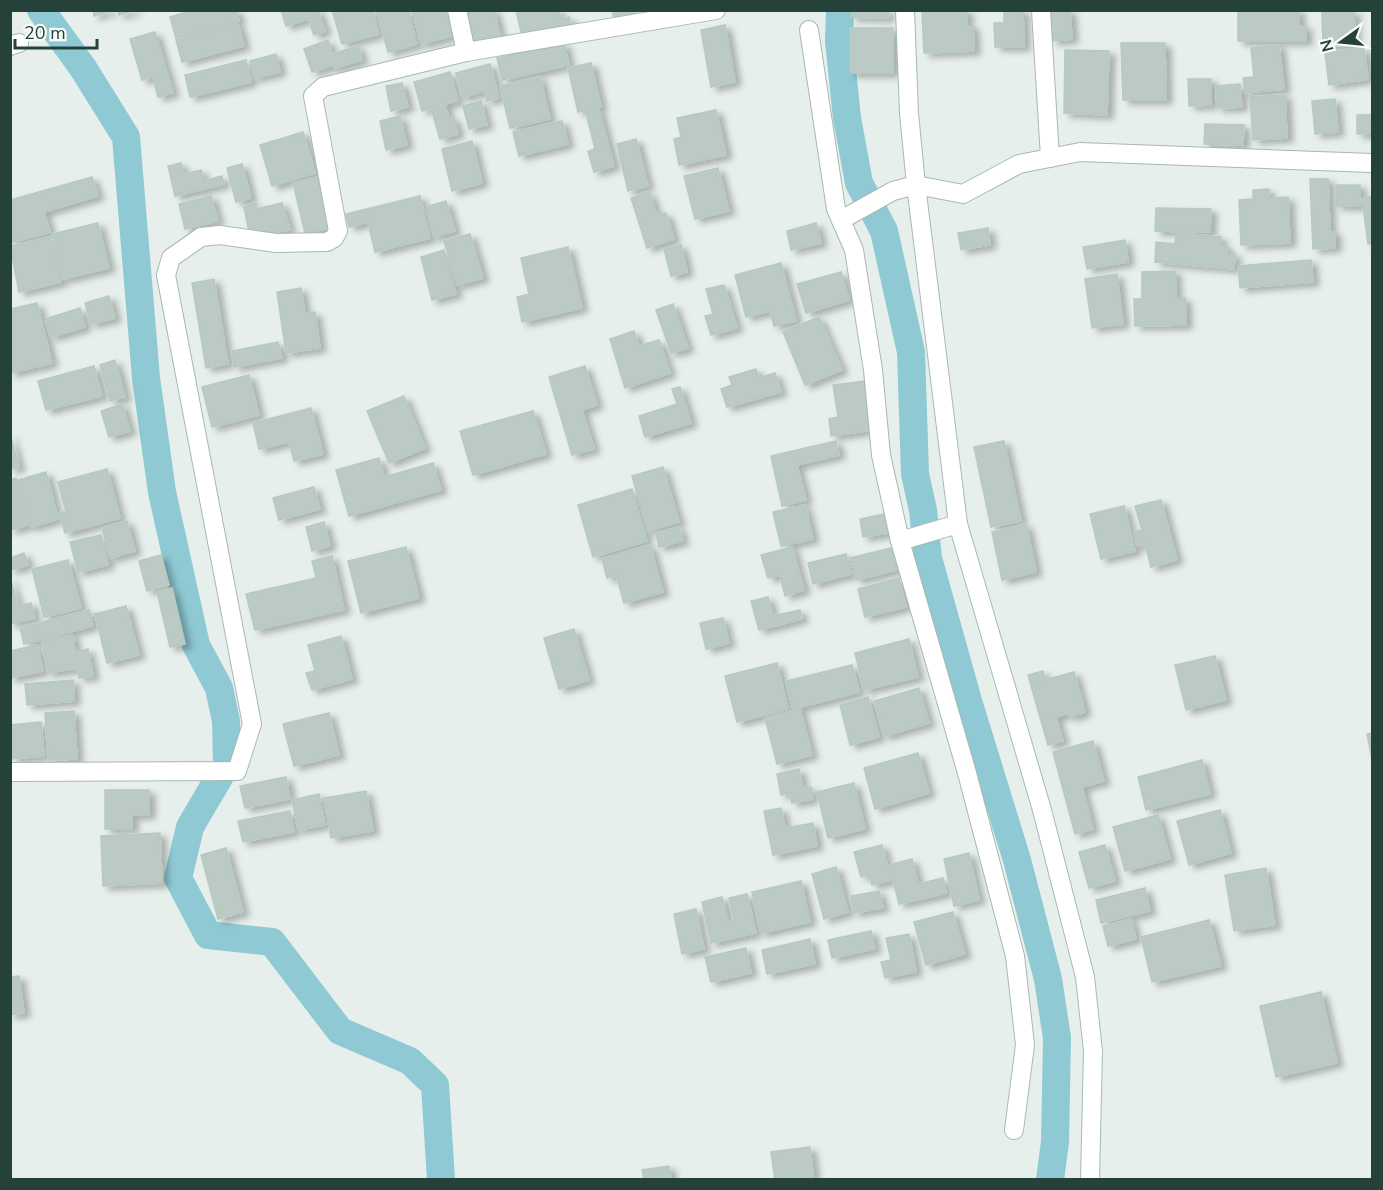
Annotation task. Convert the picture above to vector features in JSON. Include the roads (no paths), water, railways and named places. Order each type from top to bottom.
[{"type":"street","points":[[457,10],[466,52]]},
{"type":"street","points":[[10,772],[237,771],[252,724],[166,275],[171,258],[201,237],[220,235],[276,243],[327,242],[333,238],[338,231],[313,96],[323,87],[466,52],[716,10]]},
{"type":"street","points":[[905,10],[909,113],[916,185],[958,524],[1042,810],[1085,977],[1093,1051],[1090,1179]]},
{"type":"street","points":[[1041,10],[1050,158]]},
{"type":"street","points":[[809,30],[836,209],[846,216],[854,250],[873,370],[882,455],[900,541],[967,772],[1015,956],[1025,1045],[1014,1130]]},
{"type":"street","points":[[846,216],[893,191],[916,185],[963,194],[1019,164],[1080,152],[1372,163]]},
{"type":"street","points":[[900,541],[958,524]]},
{"type":"waterway","points":[[41,10],[83,68],[126,137],[146,378],[162,492],[196,645],[219,688],[226,721],[227,764],[190,827],[178,878],[208,935],[272,942],[340,1031],[410,1061],[435,1085],[441,1180]]},
{"type":"waterway","points":[[840,10],[839,41],[847,118],[859,183],[884,231],[911,352],[915,474],[923,510],[928,558],[968,701],[1017,860],[1048,979],[1057,1038],[1055,1142],[1050,1180]]}]
